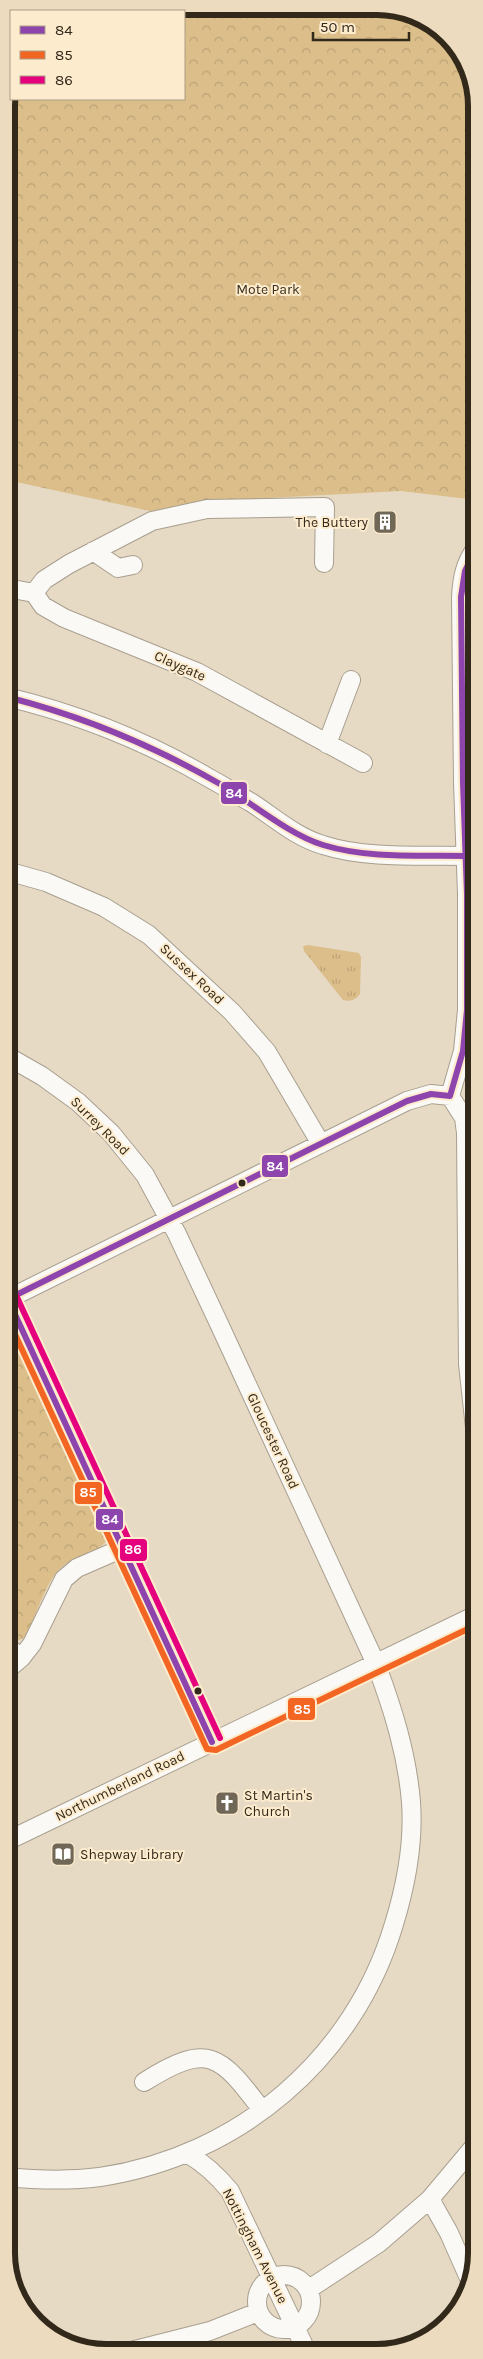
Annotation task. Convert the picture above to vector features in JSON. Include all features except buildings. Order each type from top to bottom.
[{"type":"street","points":[[15,589],[34,593],[44,580],[152,521],[207,509],[325,507],[324,563]]},
{"type":"street","points":[[93,552],[118,568],[133,565]]},
{"type":"street","points":[[468,561],[463,575],[468,680]]},
{"type":"street","name":"Claygate","points":[[34,593],[43,606],[64,618],[197,672],[363,763]]},
{"type":"street","points":[[327,744],[351,680]]},
{"type":"street","points":[[15,699],[74,715],[135,740],[183,763],[253,804],[296,833],[325,846],[373,853],[466,856]]},
{"type":"street","points":[[468,789],[466,856],[468,870]]},
{"type":"street","name":"Sussex Road","points":[[15,873],[46,882],[104,907],[149,935],[232,1012],[267,1052],[321,1144]]},
{"type":"street","points":[[468,987],[463,1051],[450,1096],[464,1118],[468,1157]]},
{"type":"street","name":"Surrey Road","points":[[15,1061],[66,1092],[111,1133],[145,1175],[169,1219]]},
{"type":"street","points":[[15,1294],[407,1101],[431,1094],[450,1096]]},
{"type":"street","name":"Gloucester Road","points":[[15,2177],[60,2179],[99,2177],[141,2168],[188,2154],[242,2124],[296,2084],[314,2067],[347,2025],[375,1979],[401,1904],[409,1858],[411,1803],[395,1714],[376,1664],[169,1219]]},
{"type":"street","points":[[15,1315],[212,1742]]},
{"type":"street","points":[[15,1663],[35,1638],[64,1578],[77,1568],[122,1548]]},
{"type":"street","name":"Northumberland Road","points":[[15,1837],[468,1619]]},
{"type":"street","points":[[15,1653],[21,1658]]},
{"type":"street","points":[[144,2082],[161,2063],[196,2058],[212,2059],[226,2066],[236,2076],[262,2110]]},
{"type":"street","points":[[309,2289],[378,2243],[430,2199],[468,2153]]},
{"type":"street","name":"Nottingham Avenue","points":[[188,2154],[218,2176],[230,2191],[303,2344]]},
{"type":"street","points":[[430,2199],[466,2271]]},
{"type":"street","points":[[284,2275],[294,2276],[309,2289],[310,2302],[307,2313],[301,2324],[295,2327],[273,2327],[258,2312],[258,2295],[264,2284],[273,2279],[284,2275]]},
{"type":"street","points":[[159,2344],[210,2331],[258,2312]]},
{"type":"green space","name":"Mote Park","points":[[185,15],[377,15],[401,18],[423,27],[449,50],[456,60],[465,82],[467,94],[468,499],[401,491],[212,501],[150,511],[15,482],[15,100],[185,100]]},
{"type":"green space","points":[[308,945],[359,953],[361,957],[360,994],[357,998],[350,1001],[343,1000],[304,951],[303,946]]},
{"type":"green space","points":[[15,1333],[110,1536],[106,1542],[94,1551],[62,1567],[51,1580],[28,1633],[24,1638],[15,1640]]},
{"type":"green space","points":[[15,1542],[31,1577],[15,1585]]},
{"type":"transit line","name":"84","points":[[15,1296],[407,1101],[431,1094],[450,1096],[463,1051],[467,1010],[467,894],[463,783],[461,597],[465,571],[468,565]]},
{"type":"transit line","name":"84","points":[[15,699],[62,713],[142,744],[220,784],[283,826],[323,845],[376,854],[466,856]]},
{"type":"transit line","name":"86","points":[[15,1293],[220,1738]]},
{"type":"transit line","name":"84","points":[[15,1314],[212,1742]]},
{"type":"transit line","name":"85","points":[[15,1334],[207,1749],[216,1750],[468,1629]]},
{"type":"place","name":"The Buttery","points":[[385,522]]},
{"type":"place","name":"St Martin's Church","points":[[227,1803]]},
{"type":"place","name":"Shepway Library","points":[[63,1854]]}]
